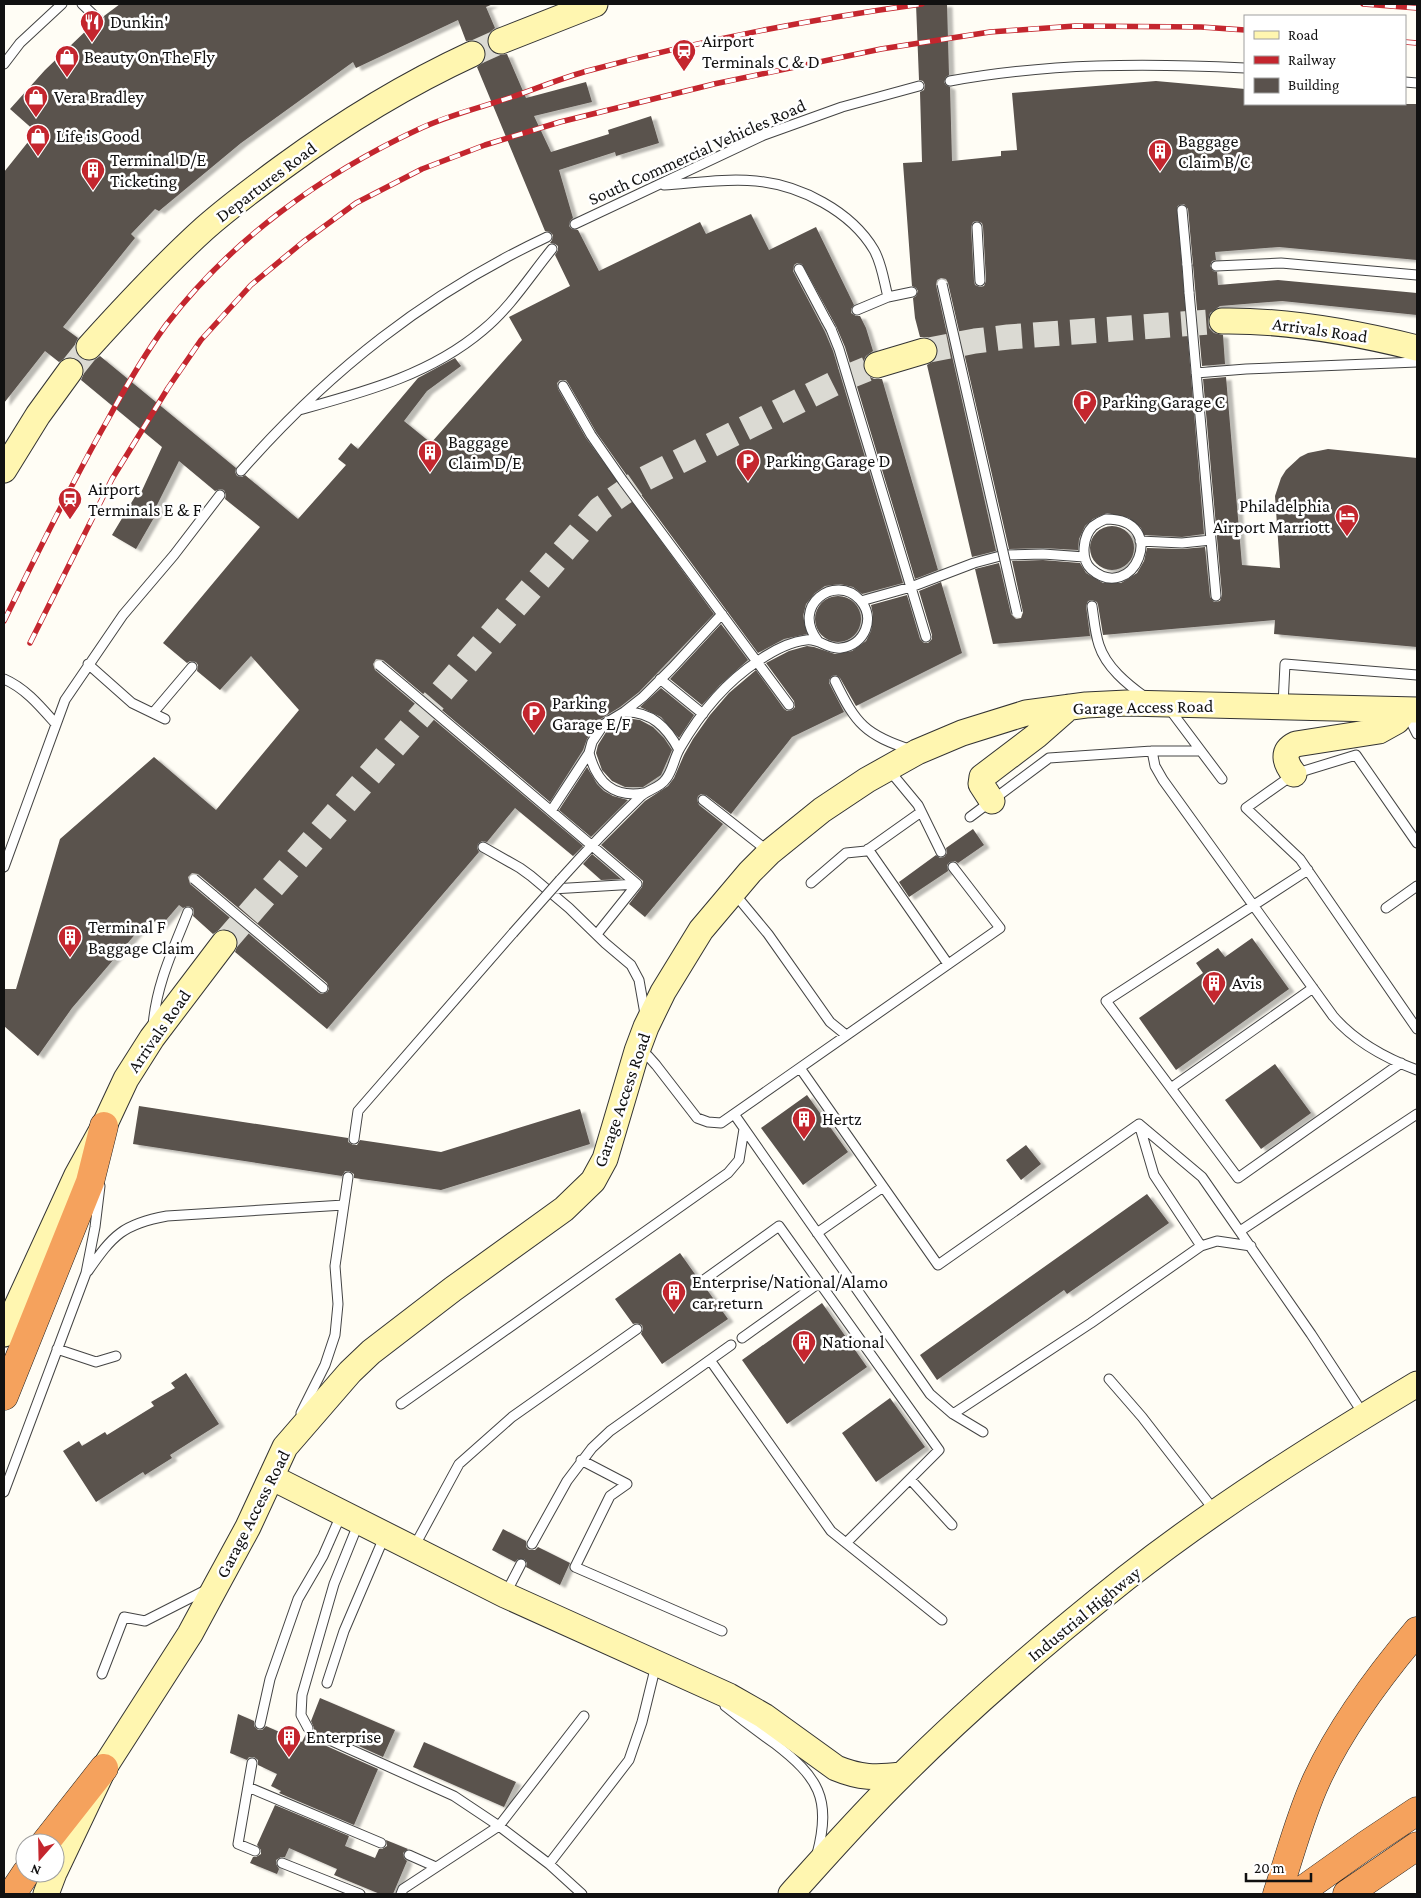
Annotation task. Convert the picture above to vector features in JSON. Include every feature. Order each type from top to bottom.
[{"type":"highway","points":[[4,1396],[90,1182],[104,1126]]},
{"type":"highway","points":[[1277,1894],[1311,1794],[1329,1757],[1378,1679],[1417,1631]]},
{"type":"highway","points":[[53,1833],[104,1768]]},
{"type":"highway","points":[[1286,1894],[1311,1794]]},
{"type":"highway","points":[[1298,1894],[1417,1811]]},
{"type":"highway","points":[[1347,1894],[1417,1846]]},
{"type":"highway","points":[[12,1894],[19,1883]]},
{"type":"street","points":[[501,41],[595,4]]},
{"type":"street","name":"Departures Road","points":[[88,347],[175,256],[260,184],[308,149],[370,108],[441,68],[472,54]]},
{"type":"street","name":"Arrivals Road","points":[[1222,322],[1256,321],[1298,324],[1417,348]]},
{"type":"street","points":[[877,365],[924,351]]},
{"type":"street","points":[[4,470],[38,415],[70,371]]},
{"type":"street","name":"Garage Access Road","points":[[65,1851],[104,1768],[190,1634],[218,1584],[248,1527],[285,1447],[350,1372],[371,1352],[453,1289],[564,1209],[584,1192],[596,1176],[605,1159],[637,1051],[663,992],[700,930],[732,891],[770,852],[822,810],[888,767],[917,752],[986,724],[1026,713],[1104,704],[1411,710]]},
{"type":"street","points":[[992,801],[980,784],[982,777],[1036,736],[1069,707]]},
{"type":"street","points":[[1294,774],[1285,759],[1287,752],[1292,746],[1379,731],[1397,721],[1411,710]]},
{"type":"street","name":"Arrivals Road","points":[[4,1334],[78,1175],[126,1079],[152,1038],[224,943]]},
{"type":"street","name":"Industrial Highway","points":[[790,1894],[901,1775],[993,1690],[1086,1610],[1216,1512],[1304,1452],[1417,1384]]},
{"type":"street","points":[[271,1477],[505,1595],[730,1696],[764,1716],[836,1768],[855,1775],[873,1778],[901,1775]]},
{"type":"lane","points":[[4,64],[20,43],[62,4]]},
{"type":"lane","points":[[82,4],[99,20]]},
{"type":"lane","points":[[950,81],[1014,72],[1100,66],[1199,65],[1244,68]]},
{"type":"lane","name":"South Commercial Vehicles Road","points":[[576,224],[743,144],[859,102],[919,86]]},
{"type":"lane","points":[[660,185],[754,181],[790,189],[814,198],[847,219],[863,235],[878,260],[888,297]]},
{"type":"lane","points":[[1182,210],[1216,596]]},
{"type":"lane","points":[[977,227],[980,281]]},
{"type":"lane","points":[[241,471],[297,410],[348,363],[418,310],[473,275],[547,237]]},
{"type":"lane","points":[[297,410],[371,390],[404,378],[431,365],[463,345],[498,316],[552,249]]},
{"type":"lane","points":[[1216,266],[1282,263],[1417,275]]},
{"type":"lane","points":[[799,269],[831,329],[839,349],[926,637]]},
{"type":"lane","points":[[942,284],[1017,612]]},
{"type":"lane","points":[[857,310],[888,297],[912,292]]},
{"type":"lane","points":[[1196,373],[1246,369],[1417,362]]},
{"type":"lane","points":[[564,386],[596,442],[789,705]]},
{"type":"lane","points":[[4,867],[55,723],[65,700],[122,614],[174,556],[220,495]]},
{"type":"lane","points":[[1114,519],[1128,525],[1135,530],[1140,541],[1141,550],[1137,564],[1128,573],[1115,577],[1107,576],[1092,570],[1086,564],[1084,557],[1088,533],[1098,522],[1114,519]]},
{"type":"lane","points":[[1140,541],[1182,542],[1211,540]]},
{"type":"lane","points":[[861,601],[911,587],[974,563],[1004,555],[1043,554],[1084,557]]},
{"type":"lane","points":[[354,1139],[358,1111],[591,844],[644,793],[660,785],[666,779],[679,750],[703,714],[722,692],[757,661],[798,642],[812,639],[838,649],[860,640],[868,625],[866,611],[861,601],[851,594],[836,590],[827,592],[816,599],[809,613],[809,620],[810,628],[818,641]]},
{"type":"lane","points":[[1092,606],[1098,644],[1117,674],[1160,704],[1201,751],[1222,779]]},
{"type":"lane","points":[[551,811],[589,753],[592,742],[604,724],[624,712],[660,679],[722,614]]},
{"type":"lane","points":[[88,664],[132,703],[166,719]]},
{"type":"lane","points":[[1282,707],[1286,664],[1417,675]]},
{"type":"lane","points":[[378,665],[638,884]]},
{"type":"lane","points":[[153,713],[192,667]]},
{"type":"lane","points":[[4,678],[31,696],[55,723]]},
{"type":"lane","points":[[660,679],[703,714]]},
{"type":"lane","points":[[835,681],[849,710],[866,730],[917,752]]},
{"type":"lane","points":[[1411,710],[1417,734]]},
{"type":"lane","points":[[624,712],[634,712],[654,719],[671,734],[679,750]]},
{"type":"lane","points":[[970,817],[1049,758],[1152,751],[1201,751]]},
{"type":"lane","points":[[1152,751],[1155,766],[1163,780],[1333,1016],[1352,1036],[1376,1052],[1417,1070]]},
{"type":"lane","points":[[589,753],[596,772],[617,793],[625,795],[644,793]]},
{"type":"lane","points":[[1417,843],[1356,755],[1294,774],[1246,808],[1300,859],[1417,1029]]},
{"type":"lane","points":[[888,767],[918,805],[941,852]]},
{"type":"lane","points":[[703,800],[770,852]]},
{"type":"lane","points":[[811,883],[846,853],[866,851],[921,812]]},
{"type":"lane","points":[[483,847],[531,876],[569,908],[630,965],[636,973],[642,990],[646,1027]]},
{"type":"lane","points":[[868,849],[948,964]]},
{"type":"lane","points":[[637,1051],[648,1056],[697,1118],[708,1122],[721,1123],[1000,928],[953,867]]},
{"type":"lane","points":[[1308,870],[1106,1001],[1238,1178],[1401,1063]]},
{"type":"lane","points":[[194,879],[323,988]]},
{"type":"lane","points":[[552,889],[638,884]]},
{"type":"lane","points":[[597,934],[638,884]]},
{"type":"lane","points":[[1386,908],[1417,888]]},
{"type":"lane","points":[[732,891],[768,934],[833,1026],[846,1035]]},
{"type":"lane","points":[[152,1038],[155,1006],[160,983],[188,912]]},
{"type":"lane","points":[[1171,1088],[1313,988]]},
{"type":"lane","points":[[800,1068],[938,1265],[1138,1124]]},
{"type":"lane","points":[[734,1114],[930,1394],[953,1414],[983,1432]]},
{"type":"lane","points":[[1240,1231],[1417,1114]]},
{"type":"lane","points":[[1138,1124],[1202,1177],[1251,1246],[1364,1416]]},
{"type":"lane","points":[[1138,1124],[1154,1175],[1201,1246]]},
{"type":"lane","points":[[4,1492],[86,1273],[98,1208],[104,1126]]},
{"type":"lane","points":[[401,1404],[728,1173],[739,1160],[744,1129]]},
{"type":"lane","points":[[285,1447],[325,1365],[335,1335],[338,1304],[334,1266],[348,1177]]},
{"type":"lane","points":[[817,1233],[883,1187]]},
{"type":"lane","points":[[86,1273],[114,1237],[128,1227],[144,1220],[167,1216],[344,1205]]},
{"type":"lane","points":[[701,1282],[779,1226],[939,1450],[846,1543]]},
{"type":"lane","points":[[953,1414],[1092,1323],[1201,1246],[1217,1241],[1251,1246]]},
{"type":"lane","points":[[742,1338],[819,1282]]},
{"type":"lane","points":[[413,1549],[459,1464],[512,1417],[636,1329]]},
{"type":"lane","points":[[532,1544],[563,1487],[581,1460],[610,1431],[731,1346]]},
{"type":"lane","points":[[57,1349],[96,1362],[116,1356]]},
{"type":"lane","points":[[710,1360],[831,1531],[942,1620]]},
{"type":"lane","points":[[1109,1379],[1142,1417],[1216,1512]]},
{"type":"lane","points":[[581,1460],[627,1484],[610,1496],[575,1567],[722,1631]]},
{"type":"lane","points":[[910,1479],[952,1525]]},
{"type":"lane","points":[[260,1724],[270,1679],[298,1599],[323,1556],[351,1517]]},
{"type":"lane","points":[[308,1728],[301,1715],[302,1695],[351,1517]]},
{"type":"lane","points":[[327,1683],[344,1631],[386,1535]]},
{"type":"lane","points":[[505,1595],[521,1564]]},
{"type":"lane","points":[[102,1674],[124,1617],[139,1621],[150,1619],[218,1584]]},
{"type":"lane","points":[[549,1864],[629,1760],[642,1722],[656,1662]]},
{"type":"lane","points":[[680,1673],[794,1759],[811,1777],[821,1798],[822,1820],[818,1851],[812,1870]]},
{"type":"lane","points":[[401,1894],[404,1889],[499,1826],[584,1716]]},
{"type":"lane","points":[[325,1738],[454,1796],[499,1826],[549,1864],[582,1894]]},
{"type":"lane","points":[[252,1763],[238,1844],[255,1851]]},
{"type":"lane","points":[[248,1786],[381,1843]]},
{"type":"lane","points":[[410,1855],[436,1867]]},
{"type":"lane","points":[[282,1862],[360,1894]]},
{"type":"building","points":[[120,4],[493,4],[486,7],[495,28],[487,38],[488,46],[492,52],[498,55],[507,54],[526,98],[586,82],[592,102],[534,116],[551,152],[609,134],[608,130],[651,116],[659,143],[616,156],[615,152],[559,170],[573,218],[569,226],[572,229],[578,230],[599,271],[700,222],[706,234],[751,214],[769,250],[816,227],[854,305],[851,313],[860,316],[866,328],[873,351],[866,356],[863,362],[863,369],[868,376],[874,379],[882,379],[938,570],[915,579],[845,347],[836,326],[802,264],[797,263],[794,265],[793,271],[833,351],[903,583],[862,594],[853,587],[840,584],[825,586],[815,593],[806,604],[803,616],[807,634],[784,639],[758,653],[596,432],[566,380],[560,380],[557,383],[558,389],[586,438],[714,614],[639,692],[599,720],[587,739],[583,750],[550,802],[383,660],[376,659],[373,664],[375,670],[583,846],[573,856],[515,808],[487,842],[482,841],[478,844],[479,852],[327,1029],[235,952],[238,944],[233,932],[225,929],[213,934],[193,916],[193,908],[188,906],[183,908],[179,905],[160,927],[150,917],[72,1008],[38,1056],[4,1026],[4,989],[16,989],[60,839],[154,757],[216,810],[299,710],[251,656],[220,690],[197,671],[198,665],[196,662],[190,661],[187,663],[163,643],[260,527],[225,499],[224,490],[215,491],[179,461],[156,507],[159,509],[136,549],[112,535],[136,495],[139,497],[162,447],[81,380],[84,373],[83,366],[79,360],[72,357],[65,358],[59,362],[45,351],[4,403],[4,172],[36,132],[10,109],[45,70],[92,25],[103,25],[105,21],[104,16]],"holes":[[[458,20],[466,41],[474,40],[480,42],[485,48],[484,62],[477,67],[545,231],[553,235],[550,243],[558,246],[555,255],[570,286],[509,317],[522,340],[431,443],[404,421],[427,391],[461,366],[455,358],[418,378],[358,449],[351,443],[338,459],[346,465],[298,519],[245,475],[242,477],[237,476],[236,468],[100,356],[93,361],[86,361],[80,358],[75,351],[75,344],[78,338],[63,327],[135,238],[131,234],[155,209],[159,211],[241,143],[353,62],[356,68]],[[192,873],[198,874],[327,983],[329,989],[327,992],[319,993],[190,884],[188,877]]]},
{"type":"building","points":[[916,4],[947,4],[949,75],[944,82],[950,87],[952,161],[1001,156],[1001,151],[1017,150],[1012,93],[1156,81],[1244,89],[1244,105],[1417,104],[1417,260],[1279,247],[1215,252],[1216,260],[1212,261],[1210,266],[1213,271],[1217,272],[1218,285],[1278,280],[1417,293],[1417,315],[1282,301],[1220,306],[1210,313],[1208,321],[1209,328],[1214,333],[1223,335],[1225,364],[1202,366],[1188,209],[1184,204],[1179,205],[1177,207],[1204,534],[1182,537],[1144,535],[1141,528],[1129,518],[1107,513],[1093,519],[1085,526],[1079,539],[1078,550],[1009,549],[948,283],[946,279],[941,278],[937,280],[936,285],[996,551],[972,557],[927,365],[935,360],[938,354],[938,347],[933,340],[927,337],[920,337],[915,318],[913,298],[918,291],[912,286],[903,163],[922,162],[920,92],[924,90],[925,85],[923,81],[919,80]],"holes":[[[977,221],[982,223],[986,281],[984,286],[980,287],[975,285],[974,281],[971,227],[973,222]]]},
{"type":"building","points":[[1226,377],[1242,565],[1280,568],[1275,496],[1286,470],[1300,457],[1308,453],[1328,449],[1417,458],[1417,647],[1274,634],[1275,620],[1103,635],[1098,605],[1097,602],[1092,600],[1088,601],[1086,606],[1090,636],[993,644],[975,569],[999,563],[1011,614],[1016,619],[1021,618],[1023,612],[1012,561],[1043,560],[1080,563],[1086,573],[1103,583],[1121,583],[1137,573],[1144,561],[1147,548],[1182,549],[1205,547],[1210,597],[1214,602],[1220,601],[1222,595],[1203,379]]},
{"type":"building","points":[[1116,526],[1128,532],[1133,539],[1133,557],[1128,564],[1121,569],[1108,570],[1100,567],[1093,560],[1090,544],[1093,536],[1100,529]]},
{"type":"building","points":[[941,582],[962,653],[856,706],[840,678],[836,675],[832,676],[829,683],[844,712],[792,737],[731,814],[706,795],[701,794],[698,796],[699,805],[723,824],[645,917],[629,904],[642,887],[643,881],[601,845],[645,801],[668,786],[674,778],[693,739],[729,693],[756,670],[784,709],[787,711],[792,710],[795,707],[794,701],[766,663],[789,651],[807,646],[835,654],[852,651],[866,641],[871,631],[873,615],[871,605],[907,595],[920,639],[924,643],[928,643],[932,639],[932,635],[919,591]]},
{"type":"building","points":[[838,596],[851,600],[857,606],[861,619],[857,632],[851,638],[838,642],[825,638],[819,632],[815,619],[819,606],[825,600]]},
{"type":"building","points":[[721,624],[748,660],[720,685],[702,705],[670,679]]},
{"type":"building","points":[[661,688],[694,715],[679,738],[661,717],[640,707]]},
{"type":"building","points":[[626,718],[640,720],[653,727],[672,750],[661,775],[643,787],[625,787],[612,781],[602,770],[596,753],[598,745],[608,729]]},
{"type":"building","points":[[587,767],[597,784],[604,791],[613,796],[628,800],[591,837],[559,810]]},
{"type":"building","points":[[973,829],[984,845],[958,863],[955,861],[950,862],[947,865],[948,871],[909,897],[899,882],[936,855],[940,858],[944,857],[947,853],[946,848]]},
{"type":"building","points":[[592,854],[621,879],[601,880],[583,864]]},
{"type":"building","name":"Avis","points":[[1252,938],[1289,989],[1176,1070],[1139,1018],[1203,973],[1196,963],[1218,948],[1225,957]]},
{"type":"building","points":[[1275,1064],[1311,1113],[1261,1149],[1225,1100]]},
{"type":"building","name":"Hertz","points":[[807,1095],[848,1152],[803,1185],[761,1128]]},
{"type":"building","points":[[139,1106],[348,1138],[348,1142],[353,1145],[357,1145],[360,1140],[441,1152],[580,1109],[590,1144],[441,1190],[354,1178],[354,1174],[349,1171],[345,1171],[342,1176],[133,1144]]},
{"type":"building","points":[[1026,1145],[1041,1164],[1021,1180],[1006,1160]]},
{"type":"building","points":[[1147,1194],[1169,1223],[1067,1294],[1064,1290],[937,1380],[920,1355]]},
{"type":"building","name":"Enterprise/National/Alamo car return","points":[[680,1253],[697,1277],[695,1280],[696,1285],[699,1288],[705,1287],[728,1319],[662,1364],[641,1334],[642,1325],[633,1324],[615,1299]]},
{"type":"building","name":"National","points":[[822,1303],[867,1367],[787,1424],[742,1360]]},
{"type":"building","points":[[186,1373],[219,1424],[170,1455],[172,1458],[145,1475],[143,1472],[96,1502],[63,1451],[79,1441],[82,1446],[105,1432],[107,1435],[154,1406],[151,1402],[175,1388],[171,1383]]},
{"type":"building","points":[[890,1398],[925,1447],[876,1482],[842,1433]]},
{"type":"building","points":[[503,1529],[526,1541],[526,1547],[529,1550],[535,1550],[538,1547],[570,1563],[560,1585],[526,1567],[527,1563],[524,1559],[518,1559],[515,1562],[492,1550]]},
{"type":"building","name":"Enterprise","points":[[320,1698],[395,1730],[383,1757],[328,1732],[322,1733],[319,1736],[322,1744],[378,1769],[354,1825],[279,1793],[281,1791],[271,1786],[277,1774],[258,1765],[258,1760],[254,1757],[249,1757],[247,1760],[230,1753],[238,1714],[254,1721],[254,1726],[258,1730],[262,1730],[266,1726],[302,1742],[306,1734],[314,1731],[311,1721]]},
{"type":"building","points":[[424,1742],[516,1782],[504,1807],[413,1767]]},
{"type":"building","points":[[275,1805],[349,1836],[345,1846],[375,1858],[379,1849],[387,1846],[386,1840],[408,1849],[403,1853],[407,1861],[393,1894],[380,1894],[334,1875],[337,1869],[289,1848],[285,1857],[276,1860],[279,1869],[277,1874],[250,1863],[253,1857],[261,1854],[261,1850],[257,1845]]},
{"type":"tunnel","points":[[472,54],[501,41]]},
{"type":"tunnel","points":[[924,351],[1008,337],[1222,321]]},
{"type":"tunnel","points":[[70,371],[89,347]]},
{"type":"tunnel","points":[[224,943],[600,509],[640,481],[845,378],[877,365]]},
{"type":"railway","points":[[4,621],[93,446],[135,372],[166,325],[191,294],[248,238],[313,189],[347,167],[428,125],[561,79],[632,59],[755,32],[922,4]]},
{"type":"railway","points":[[1363,4],[1417,8]]},
{"type":"railway","points":[[30,643],[112,479],[168,388],[201,340],[251,285],[303,242],[356,203],[422,169],[485,145],[560,122],[714,84],[881,49],[990,32],[1075,26],[1201,27],[1244,30]]},
{"type":"railway","points":[[1406,42],[1417,43]]},
{"type":"place","name":"Dunkin'","points":[[92,43]]},
{"type":"place","name":"Airport Terminals C & D","points":[[684,72]]},
{"type":"place","name":"Beauty On The Fly","points":[[67,78]]},
{"type":"place","name":"Vera Bradley","points":[[36,118]]},
{"type":"place","name":"Life is Good","points":[[38,157]]},
{"type":"place","name":"Baggage Claim B/C","points":[[1160,172]]},
{"type":"place","name":"Terminal D/E Ticketing","points":[[93,191]]},
{"type":"place","name":"Parking Garage C","points":[[1085,423]]},
{"type":"place","name":"Baggage Claim D/E","points":[[430,473]]},
{"type":"place","name":"Parking Garage D","points":[[748,482]]},
{"type":"place","name":"Airport Terminals E & F","points":[[70,520]]},
{"type":"place","name":"Philadelphia Airport Marriott","points":[[1347,537]]},
{"type":"place","name":"Parking Garage E/F","points":[[534,734]]},
{"type":"place","name":"Terminal F Baggage Claim","points":[[70,958]]},
{"type":"place","name":"Avis","points":[[1214,1004]]},
{"type":"place","name":"Hertz","points":[[804,1140]]},
{"type":"place","name":"Enterprise/National/Alamo car return","points":[[674,1313]]},
{"type":"place","name":"National","points":[[804,1363]]},
{"type":"place","name":"Enterprise","points":[[289,1758]]}]
